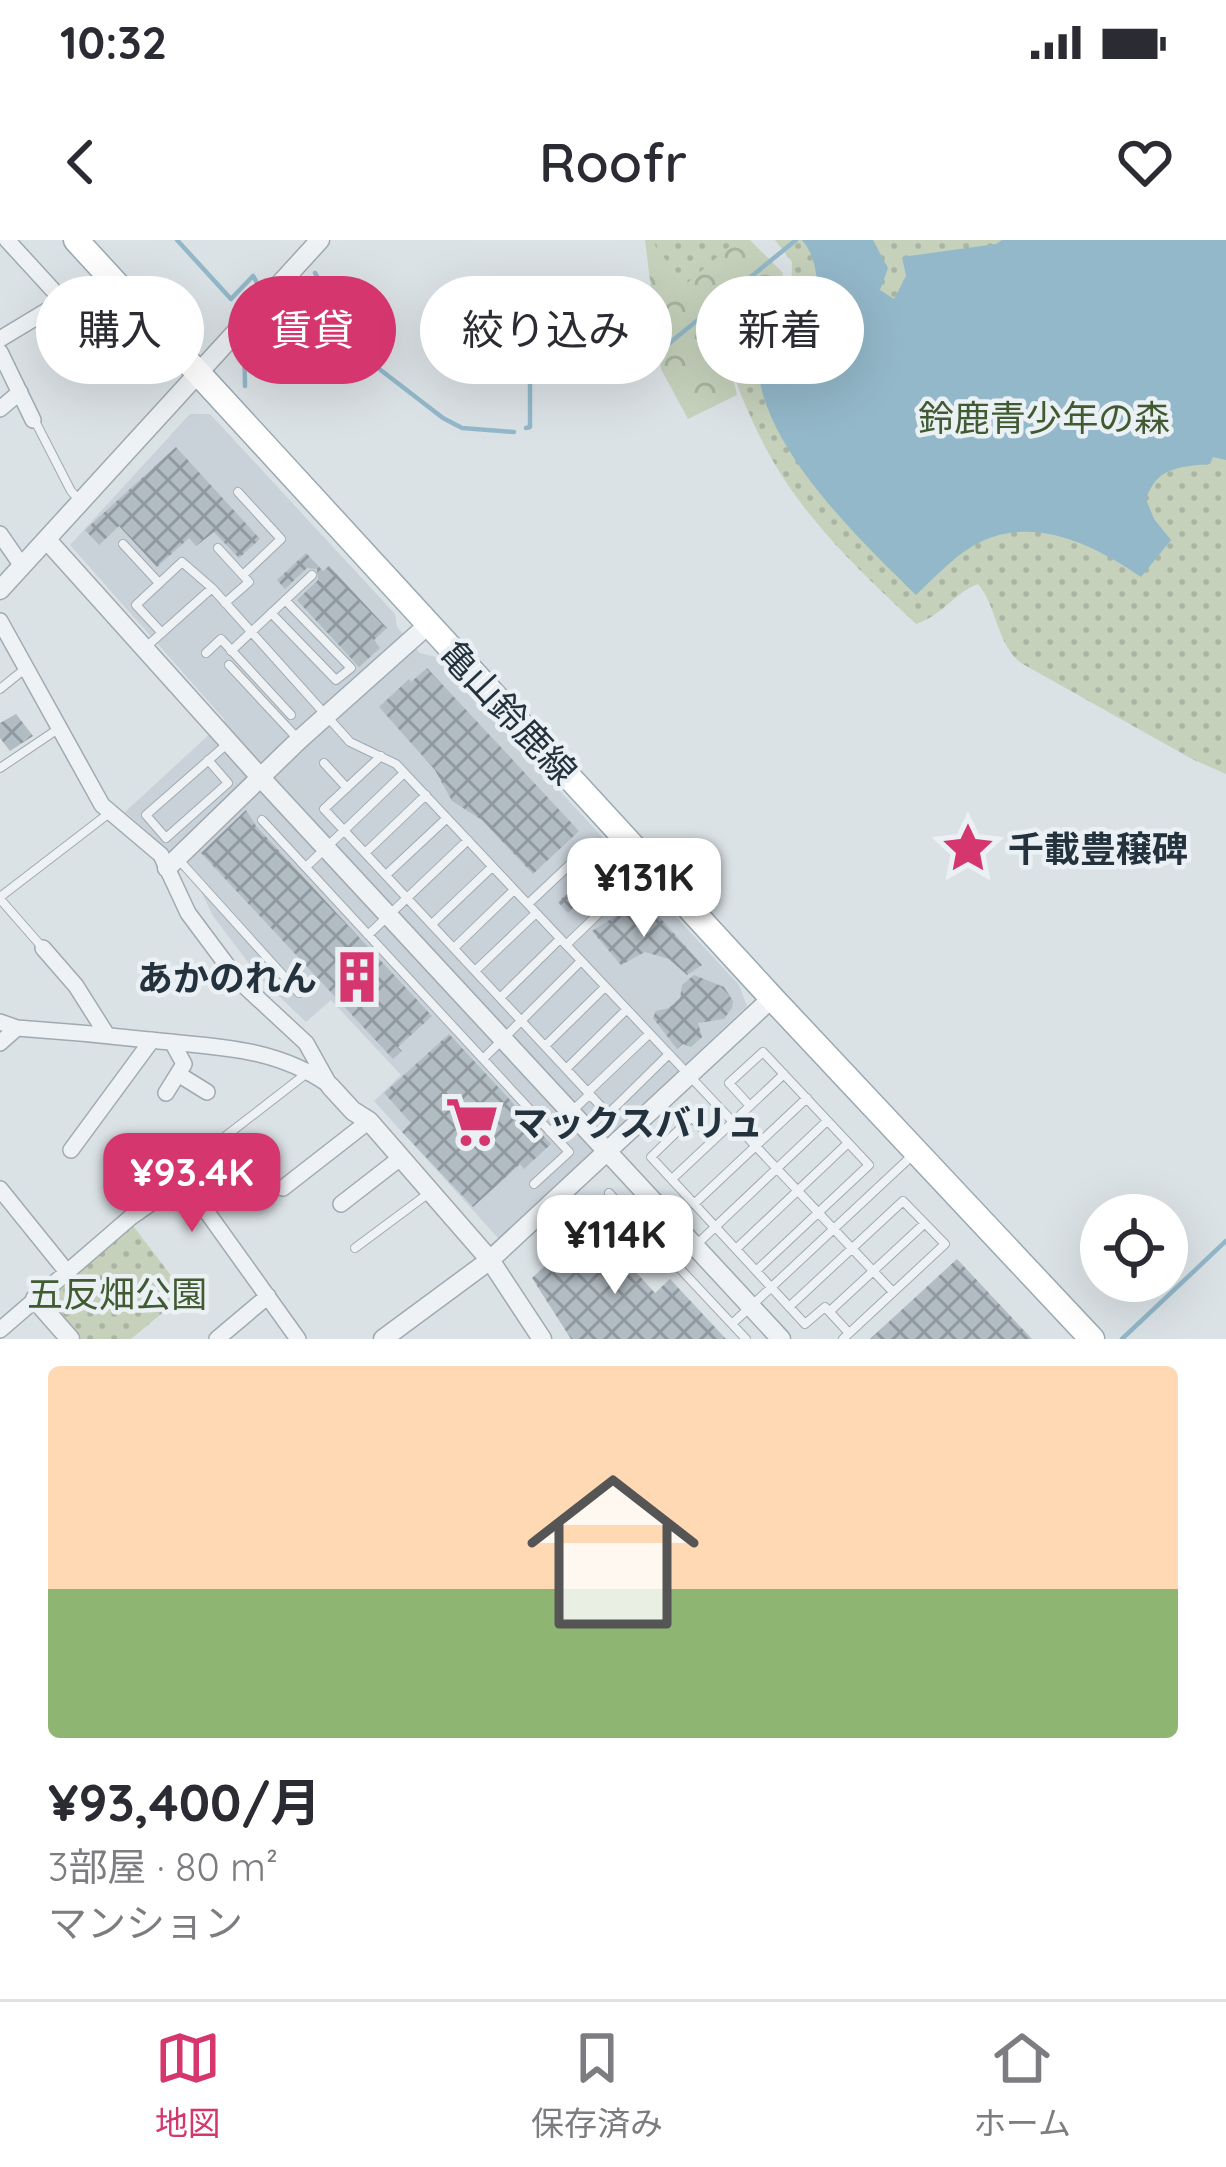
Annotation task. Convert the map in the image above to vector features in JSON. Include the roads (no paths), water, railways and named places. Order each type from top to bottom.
[{"type":"main road","name":"亀山鈴鹿線","points":[[76,240],[110,276]]},
{"type":"main road","name":"亀山鈴鹿線","points":[[204,376],[772,998],[1092,1339]]},
{"type":"street","points":[[0,339],[63,301],[7,240]]},
{"type":"street","points":[[204,365],[312,243]]},
{"type":"street","points":[[0,352],[33,420]]},
{"type":"street","points":[[0,590],[187,384]]},
{"type":"street","points":[[0,409],[20,392]]},
{"type":"street","points":[[0,534],[22,566]]},
{"type":"street","points":[[47,541],[229,738],[260,778],[781,1339]]},
{"type":"street","points":[[0,621],[109,813],[172,863],[188,913],[238,980],[307,1043],[330,1085],[369,1121],[490,1260],[542,1339]]},
{"type":"street","points":[[172,863],[429,624]]},
{"type":"street","points":[[43,948],[76,986],[107,1035]]},
{"type":"street","points":[[396,1335],[490,1260],[772,998]]},
{"type":"street","points":[[0,1043],[8,1025],[260,1052],[310,1071],[330,1085]]},
{"type":"street","points":[[71,1150],[152,1040]]},
{"type":"street","points":[[166,1093],[184,1064],[172,1042]]},
{"type":"street","points":[[178,1074],[207,1093]]},
{"type":"street","points":[[283,1188],[369,1121]]},
{"type":"street","points":[[340,1204],[399,1159]]},
{"type":"street","points":[[0,1330],[134,1215],[184,1180],[298,1339]]},
{"type":"street","points":[[3,1202],[67,1272]]},
{"type":"street","points":[[217,1339],[268,1296]]},
{"type":"street","points":[[35,1299],[70,1339]]},
{"type":"lane","points":[[33,420],[36,417],[71,491],[82,502]]},
{"type":"lane","points":[[238,492],[281,539],[243,575]]},
{"type":"lane","points":[[122,544],[159,584]]},
{"type":"lane","points":[[218,548],[249,582],[225,603]]},
{"type":"lane","points":[[162,633],[136,605],[182,562],[212,588],[350,742],[405,773],[893,1292]]},
{"type":"lane","points":[[231,651],[312,575]]},
{"type":"lane","points":[[145,649],[212,588]]},
{"type":"lane","points":[[271,613],[336,680],[351,668],[285,600]]},
{"type":"lane","points":[[206,653],[221,639],[291,715]]},
{"type":"lane","points":[[229,665],[299,740]]},
{"type":"lane","points":[[0,689],[26,668]]},
{"type":"lane","points":[[0,769],[60,728]]},
{"type":"lane","points":[[208,760],[228,782],[166,838],[146,815],[229,738]]},
{"type":"lane","points":[[381,756],[324,809],[608,1114],[668,1055]]},
{"type":"lane","points":[[323,763],[347,788]]},
{"type":"lane","points":[[306,867],[405,773]]},
{"type":"lane","points":[[365,853],[426,795]]},
{"type":"lane","points":[[200,808],[215,823]]},
{"type":"lane","points":[[43,948],[0,898],[109,813]]},
{"type":"lane","points":[[386,875],[447,818]]},
{"type":"lane","points":[[262,820],[569,1152],[534,1184]]},
{"type":"lane","points":[[368,935],[468,840]]},
{"type":"lane","points":[[500,998],[617,896],[580,856],[528,904]]},
{"type":"lane","points":[[172,863],[299,993]]},
{"type":"lane","points":[[432,924],[492,866]]},
{"type":"lane","points":[[454,948],[514,890]]},
{"type":"lane","points":[[475,971],[536,913]]},
{"type":"lane","points":[[483,1059],[581,962]]},
{"type":"lane","points":[[545,1046],[605,987]]},
{"type":"lane","points":[[566,1069],[626,1010]]},
{"type":"lane","points":[[550,1132],[649,1034]]},
{"type":"lane","points":[[750,1106],[729,1083],[763,1052],[869,1165],[756,1271]]},
{"type":"lane","points":[[218,1142],[310,1071]]},
{"type":"lane","points":[[672,1179],[784,1074]]},
{"type":"lane","points":[[694,1204],[807,1098]]},
{"type":"lane","points":[[713,1141],[692,1117],[651,1157],[672,1179],[694,1204],[715,1226],[789,1307],[805,1324],[825,1306],[846,1336],[945,1244],[903,1201],[789,1307]]},
{"type":"lane","points":[[676,1264],[827,1120]]},
{"type":"lane","points":[[736,1249],[848,1143]]},
{"type":"lane","points":[[732,1324],[916,1152]]},
{"type":"lane","points":[[609,1192],[746,1339]]},
{"type":"lane","points":[[355,1248],[429,1193]]},
{"type":"lane","points":[[830,1311],[924,1224]]},
{"type":"water","name":"鈴鹿青少年の森","points":[[802,240],[873,240],[888,268],[880,290],[894,299],[906,276],[902,257],[1002,240],[1226,240],[1226,460],[1213,457],[1210,464],[1179,468],[1156,480],[1146,499],[1171,540],[1141,577],[1085,545],[1024,532],[1003,534],[973,546],[916,595],[814,486],[773,420],[761,387],[864,384],[864,276],[816,276]]},
{"type":"waterway","points":[[177,240],[228,296]]},
{"type":"waterway","points":[[526,428],[530,427],[530,380],[609,378],[640,367],[796,240]]},
{"type":"waterway","points":[[315,273],[378,368],[462,428],[514,432]]},
{"type":"waterway","points":[[1122,1339],[1226,1241]]},
{"type":"place","name":"千載豊穣碑","points":[[968,848]]},
{"type":"place","name":"あかのれん","points":[[357,977]]},
{"type":"place","name":"マックスバリュ","points":[[472,1122]]},
{"type":"park label","name":"五反畑公園","points":[[117,1293]]}]
